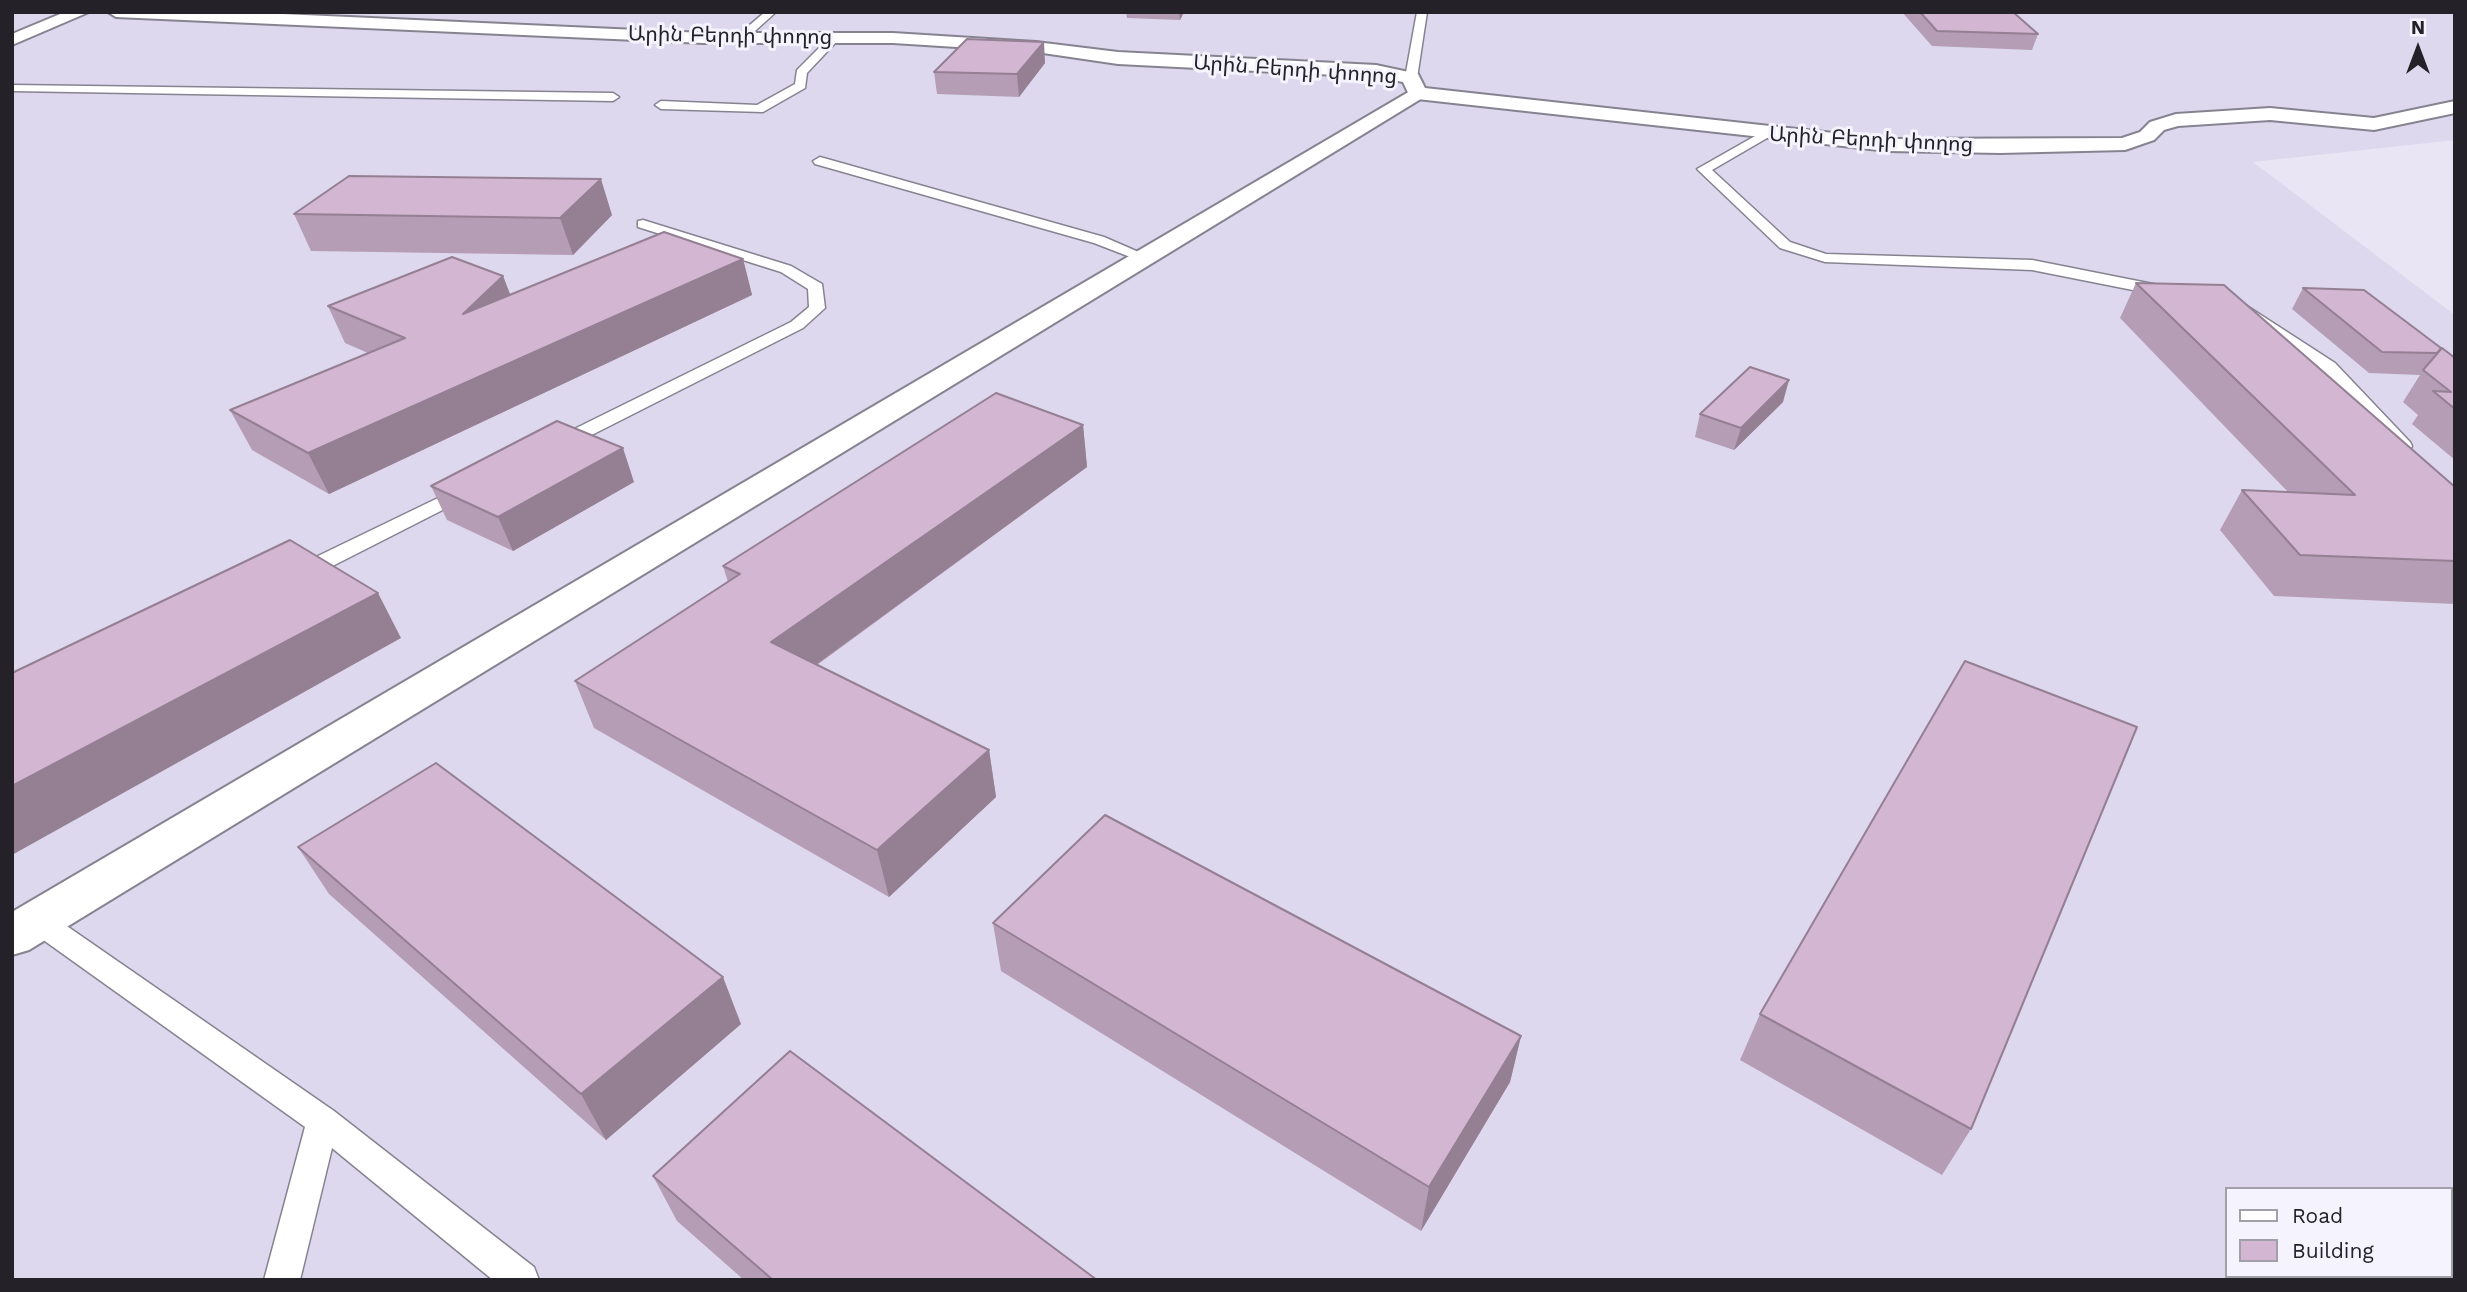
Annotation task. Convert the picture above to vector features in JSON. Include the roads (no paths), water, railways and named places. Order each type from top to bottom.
[{"type":"street","points":[[12,40],[81,12]]},
{"type":"street","name":"Արին Բերդի փողոց","points":[[116,12],[741,38],[984,43],[1118,58],[1376,71],[1414,85],[1768,135],[1888,145],[2000,147],[2125,144],[2147,136],[2157,126],[2176,120],[2270,114],[2374,124],[2455,107]]},
{"type":"street","points":[[25,928],[1143,257],[1414,85]]},
{"type":"lane","points":[[741,38],[771,12]]},
{"type":"lane","points":[[1414,85],[1422,12]]},
{"type":"lane","points":[[661,106],[759,109],[801,86],[801,72],[835,38]]},
{"type":"lane","points":[[12,88],[613,97]]},
{"type":"lane","points":[[1768,135],[1704,169],[1785,245],[1825,258],[2032,265],[2177,293]]},
{"type":"lane","points":[[820,161],[1099,240],[1143,257]]},
{"type":"lane","points":[[536,456],[797,326],[817,308],[816,287],[786,269],[643,224]]},
{"type":"lane","points":[[2228,303],[2240,306],[2329,367],[2410,454]]},
{"type":"lane","points":[[274,586],[486,481]]},
{"type":"lane","points":[[25,928],[323,1121],[521,1280]]},
{"type":"lane","points":[[282,1280],[323,1121]]}]
